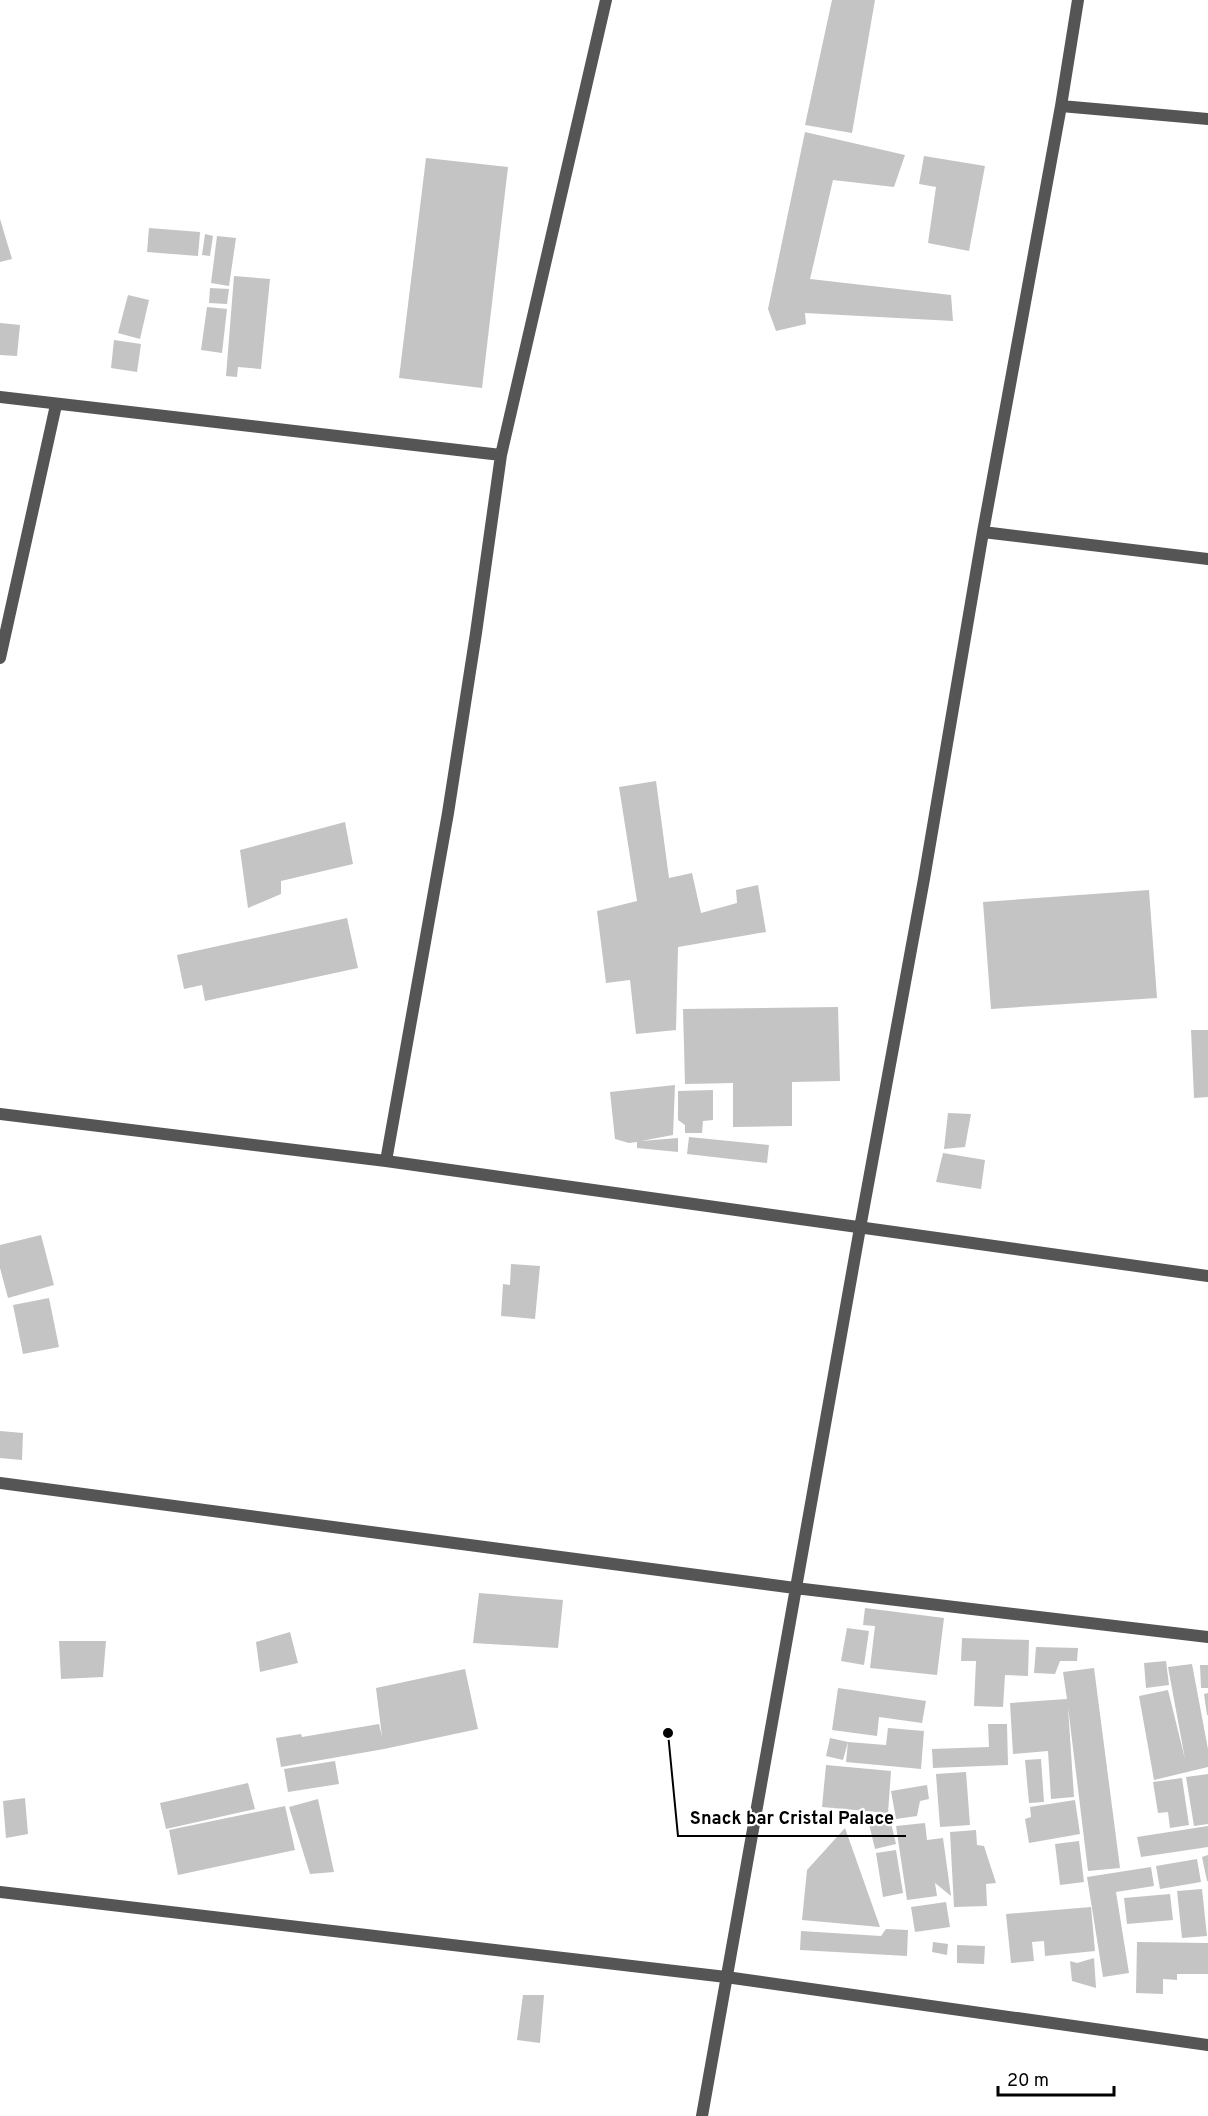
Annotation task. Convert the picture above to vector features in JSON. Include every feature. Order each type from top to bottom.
[{"type":"street","points":[[386,1161],[448,813],[501,455],[606,0]]},
{"type":"street","points":[[702,2116],[924,879],[983,532],[1062,106],[1078,0]]},
{"type":"street","points":[[1062,106],[1208,119]]},
{"type":"street","points":[[0,397],[501,455]]},
{"type":"street","points":[[0,658],[56,405]]},
{"type":"street","points":[[983,532],[1208,558]]},
{"type":"street","points":[[0,1114],[386,1161],[1208,1276]]},
{"type":"street","points":[[0,1483],[795,1588],[1208,1637]]},
{"type":"street","points":[[0,1893],[726,1977],[1208,2045]]},
{"type":"building","points":[[832,0],[875,0],[852,133],[805,125]]},
{"type":"building","points":[[805,132],[905,155],[894,187],[833,180],[810,279],[951,295],[953,321],[805,313],[806,324],[776,331],[768,309]]},
{"type":"building","points":[[924,156],[985,166],[969,251],[928,243],[936,187],[919,184]]},
{"type":"building","points":[[426,158],[508,167],[482,388],[399,378]]},
{"type":"building","points":[[0,219],[12,259],[0,262]]},
{"type":"building","points":[[149,228],[200,232],[198,256],[147,252]]},
{"type":"building","points":[[205,234],[213,236],[210,256],[202,255]]},
{"type":"building","points":[[217,236],[236,238],[229,286],[211,283]]},
{"type":"building","points":[[234,276],[270,279],[261,369],[238,367],[237,377],[226,376]]},
{"type":"building","points":[[210,288],[229,289],[227,304],[209,303]]},
{"type":"building","points":[[128,295],[149,300],[140,339],[118,333]]},
{"type":"building","points":[[207,307],[227,309],[222,353],[201,350]]},
{"type":"building","points":[[0,323],[20,325],[17,356],[0,355]]},
{"type":"building","points":[[114,340],[141,344],[137,372],[111,368]]},
{"type":"building","points":[[656,781],[669,878],[692,873],[701,913],[737,903],[736,890],[758,885],[766,932],[678,947],[676,1030],[636,1034],[630,980],[606,983],[597,911],[637,901],[619,787]]},
{"type":"building","points":[[345,822],[353,864],[281,881],[281,894],[248,908],[240,850]]},
{"type":"building","points":[[1149,890],[1157,998],[991,1009],[983,902]]},
{"type":"building","points":[[347,918],[358,968],[205,1001],[202,985],[184,989],[177,955]]},
{"type":"building","points":[[838,1007],[840,1081],[792,1082],[792,1126],[733,1127],[733,1083],[685,1084],[683,1009]]},
{"type":"building","points":[[1191,1030],[1208,1030],[1208,1097],[1194,1098]]},
{"type":"building","points":[[675,1085],[673,1135],[641,1141],[678,1138],[678,1152],[637,1148],[637,1142],[629,1143],[615,1139],[610,1092]]},
{"type":"building","points":[[713,1090],[713,1120],[703,1121],[702,1133],[685,1133],[685,1125],[678,1120],[678,1091]]},
{"type":"building","points":[[948,1113],[971,1114],[965,1147],[944,1149]]},
{"type":"building","points":[[689,1137],[769,1145],[767,1163],[687,1154]]},
{"type":"building","points":[[943,1153],[985,1160],[981,1189],[936,1182]]},
{"type":"building","points":[[41,1235],[54,1285],[8,1298],[0,1268],[0,1245]]},
{"type":"building","points":[[511,1264],[540,1266],[535,1319],[501,1316],[503,1284],[510,1285]]},
{"type":"building","points":[[49,1298],[59,1347],[23,1354],[13,1305]]},
{"type":"building","points":[[0,1431],[23,1433],[22,1460],[0,1458]]},
{"type":"building","points":[[479,1593],[563,1600],[558,1648],[473,1643]]},
{"type":"building","points":[[865,1608],[944,1618],[937,1675],[870,1668],[875,1626],[863,1625]]},
{"type":"building","points":[[847,1628],[869,1631],[864,1665],[841,1661]]},
{"type":"building","points":[[290,1632],[298,1663],[260,1672],[256,1642]]},
{"type":"building","points":[[962,1638],[1029,1640],[1028,1676],[1005,1675],[1003,1707],[974,1706],[976,1661],[961,1661]]},
{"type":"building","points":[[59,1641],[106,1641],[103,1677],[61,1679]]},
{"type":"building","points":[[1036,1647],[1078,1648],[1077,1661],[1060,1661],[1055,1674],[1034,1673]]},
{"type":"building","points":[[1166,1661],[1169,1685],[1146,1688],[1144,1663]]},
{"type":"building","points":[[1192,1664],[1208,1749],[1208,1767],[1154,1780],[1139,1696],[1168,1690],[1185,1759],[1168,1667]]},
{"type":"building","points":[[1200,1665],[1208,1665],[1208,1688],[1201,1688]]},
{"type":"building","points":[[1094,1668],[1120,1868],[1088,1871],[1068,1707],[1074,1797],[1051,1799],[1048,1751],[1013,1754],[1010,1703],[1067,1699],[1063,1672]]},
{"type":"building","points":[[465,1669],[478,1729],[384,1749],[281,1767],[276,1738],[301,1734],[302,1737],[379,1724],[382,1737],[376,1688]]},
{"type":"building","points":[[838,1688],[926,1701],[922,1723],[879,1717],[877,1736],[832,1730]]},
{"type":"building","points":[[1208,1693],[1208,1715],[1207,1715],[1204,1694]]},
{"type":"building","points":[[988,1724],[1007,1724],[1008,1765],[933,1768],[932,1749],[989,1747]]},
{"type":"building","points":[[888,1728],[924,1731],[921,1769],[846,1762],[848,1742],[886,1745]]},
{"type":"building","points":[[830,1738],[848,1742],[843,1760],[826,1756]]},
{"type":"building","points":[[1041,1759],[1044,1802],[1029,1803],[1025,1760]]},
{"type":"building","points":[[335,1761],[339,1784],[288,1792],[284,1769]]},
{"type":"building","points":[[826,1765],[891,1771],[888,1813],[822,1807]]},
{"type":"building","points":[[966,1772],[970,1825],[940,1827],[936,1774]]},
{"type":"building","points":[[1208,1774],[1208,1824],[1194,1826],[1186,1777]]},
{"type":"building","points":[[1182,1778],[1189,1825],[1170,1828],[1168,1812],[1158,1813],[1153,1782]]},
{"type":"building","points":[[248,1783],[255,1809],[166,1829],[160,1803]]},
{"type":"building","points":[[927,1785],[929,1799],[920,1801],[917,1816],[896,1819],[891,1791]]},
{"type":"building","points":[[25,1798],[28,1834],[6,1838],[3,1801]]},
{"type":"building","points":[[318,1799],[334,1872],[310,1874],[289,1807]]},
{"type":"building","points":[[1075,1800],[1080,1834],[1029,1843],[1025,1819],[1031,1817],[1030,1807]]},
{"type":"building","points":[[285,1806],[295,1850],[178,1875],[169,1830]]},
{"type":"building","points":[[890,1819],[896,1844],[875,1849],[869,1824]]},
{"type":"building","points":[[925,1823],[927,1840],[943,1838],[951,1896],[935,1883],[937,1896],[907,1900],[896,1826]]},
{"type":"building","points":[[1208,1826],[1208,1847],[1141,1857],[1137,1837]]},
{"type":"building","points":[[845,1828],[880,1927],[802,1920],[807,1870]]},
{"type":"building","points":[[976,1830],[977,1845],[984,1846],[996,1883],[986,1884],[987,1906],[954,1907],[950,1832]]},
{"type":"building","points":[[1079,1841],[1084,1882],[1060,1885],[1055,1844]]},
{"type":"building","points":[[896,1850],[903,1893],[883,1897],[876,1853]]},
{"type":"building","points":[[1208,1855],[1208,1881],[1207,1881],[1202,1857]]},
{"type":"building","points":[[1197,1859],[1201,1882],[1160,1889],[1156,1866]]},
{"type":"building","points":[[1151,1867],[1154,1886],[1116,1892],[1129,1973],[1103,1977],[1087,1877]]},
{"type":"building","points":[[1202,1889],[1207,1936],[1182,1938],[1177,1891]]},
{"type":"building","points":[[1170,1894],[1173,1920],[1127,1924],[1124,1898]]},
{"type":"building","points":[[946,1902],[950,1927],[915,1932],[911,1907]]},
{"type":"building","points":[[1091,1907],[1095,1951],[1045,1956],[1044,1941],[1032,1942],[1034,1961],[1011,1963],[1006,1914]]},
{"type":"building","points":[[886,1929],[908,1930],[907,1956],[800,1950],[801,1931],[881,1936]]},
{"type":"building","points":[[933,1942],[948,1944],[947,1955],[932,1952]]},
{"type":"building","points":[[1137,1942],[1208,1943],[1208,1974],[1177,1974],[1177,1980],[1163,1979],[1163,1994],[1136,1993]]},
{"type":"building","points":[[957,1945],[985,1946],[984,1964],[957,1963]]},
{"type":"building","points":[[1094,1958],[1096,1988],[1072,1981],[1070,1961],[1077,1963]]},
{"type":"building","points":[[523,1995],[544,1995],[540,2043],[517,2040]]},
{"type":"place","name":"Snack bar Cristal Palace","points":[[668,1733]]}]
